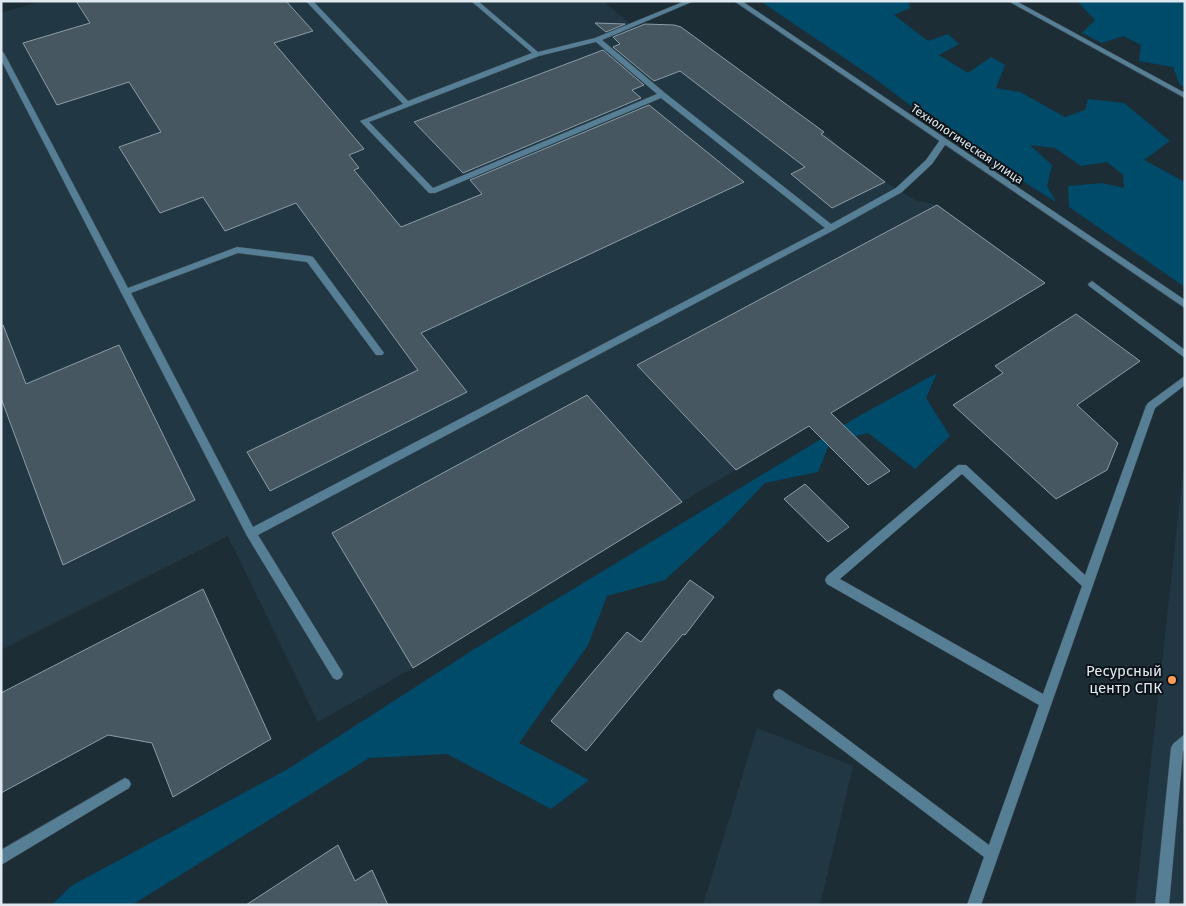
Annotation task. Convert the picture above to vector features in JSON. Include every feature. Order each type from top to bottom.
[{"type":"street","points":[[309,1],[407,104]]},
{"type":"street","points":[[474,1],[537,54]]},
{"type":"street","points":[[662,95],[432,191],[364,121],[537,54],[597,40],[691,1]]},
{"type":"street","name":"Технологическая улица","points":[[737,1],[1185,305]]},
{"type":"street","points":[[1011,1],[1185,96]]},
{"type":"street","points":[[597,40],[662,95],[831,228]]},
{"type":"street","points":[[1,53],[251,533],[337,674]]},
{"type":"street","points":[[251,533],[831,228],[899,190],[929,162],[943,142]]},
{"type":"street","points":[[126,292],[237,250],[310,259],[379,352]]},
{"type":"street","points":[[1092,284],[1185,354]]},
{"type":"street","points":[[974,905],[1151,406],[1185,380]]},
{"type":"street","points":[[1046,702],[831,580],[962,468],[1088,585]]},
{"type":"street","points":[[779,695],[992,855]]},
{"type":"street","points":[[1162,905],[1177,748],[1185,740]]},
{"type":"street","points":[[1,858],[126,784]]},
{"type":"shaded area","points":[[43,1],[611,1],[606,4],[643,34],[668,25],[681,27],[824,132],[843,150],[885,182],[915,200],[937,205],[1045,283],[682,502],[413,668],[318,722],[228,536],[1,650],[1,13]]},
{"type":"shaded area","points":[[760,1],[909,1],[910,8],[894,15],[928,41],[948,34],[959,44],[939,55],[968,73],[991,57],[1005,65],[996,88],[1020,92],[1065,117],[1085,110],[1088,99],[1124,103],[1170,141],[1144,160],[1185,182],[1185,287],[1069,207],[1068,186],[1102,183],[1124,188],[1123,175],[1107,162],[1081,166],[1055,148],[1030,145],[1052,165],[1047,186],[1056,202],[966,146],[944,122],[934,123],[874,78]]},
{"type":"shaded area","points":[[1077,1],[1185,1],[1185,87],[1180,85],[1173,67],[1139,61],[1141,45],[1123,36],[1102,43],[1082,33],[1095,20]]},
{"type":"shaded area","points":[[937,373],[926,398],[950,436],[915,469],[868,433],[830,442],[818,472],[765,483],[725,525],[665,580],[607,596],[588,645],[519,743],[589,780],[551,809],[447,754],[369,758],[132,905],[52,905],[71,886],[288,769],[476,648],[859,416]]},
{"type":"shaded area","name":"Ресурсный центр СПК","points":[[1185,455],[1185,905],[1135,905]]},
{"type":"shaded area","points":[[757,728],[853,766],[820,905],[703,905]]},
{"type":"building","points":[[76,1],[286,1],[313,31],[274,43],[364,149],[349,155],[359,168],[354,170],[401,227],[482,194],[470,180],[649,105],[744,182],[421,333],[467,392],[270,491],[247,452],[418,370],[296,203],[225,231],[203,197],[160,213],[119,147],[161,132],[129,82],[57,105],[23,43],[90,23]]},
{"type":"building","points":[[595,23],[625,24],[606,32]]},
{"type":"building","points":[[645,24],[681,27],[824,132],[821,134],[885,182],[832,208],[791,174],[805,167],[680,71],[654,81],[613,47],[620,44],[613,37]]},
{"type":"building","points":[[603,50],[644,85],[632,90],[641,98],[463,173],[414,122]]},
{"type":"building","points":[[937,205],[1045,283],[831,413],[890,471],[868,485],[809,426],[736,470],[637,365]]},
{"type":"building","points":[[1076,314],[1140,361],[1077,405],[1118,443],[1107,470],[1056,499],[953,405],[1003,373],[995,366]]},
{"type":"building","points":[[1,325],[3,325],[26,384],[119,345],[195,500],[63,565],[1,398]]},
{"type":"building","points":[[587,395],[682,502],[413,668],[332,533]]},
{"type":"building","points":[[805,484],[849,527],[828,542],[784,499]]},
{"type":"building","points":[[690,580],[714,597],[685,635],[683,634],[586,751],[551,721],[627,632],[641,642]]},
{"type":"building","points":[[203,589],[271,739],[173,797],[152,743],[108,735],[1,793],[1,693]]},
{"type":"building","points":[[338,845],[355,881],[372,870],[388,905],[246,905]]},
{"type":"place","name":"Ресурсный центр СПК","points":[[1172,680]]}]
